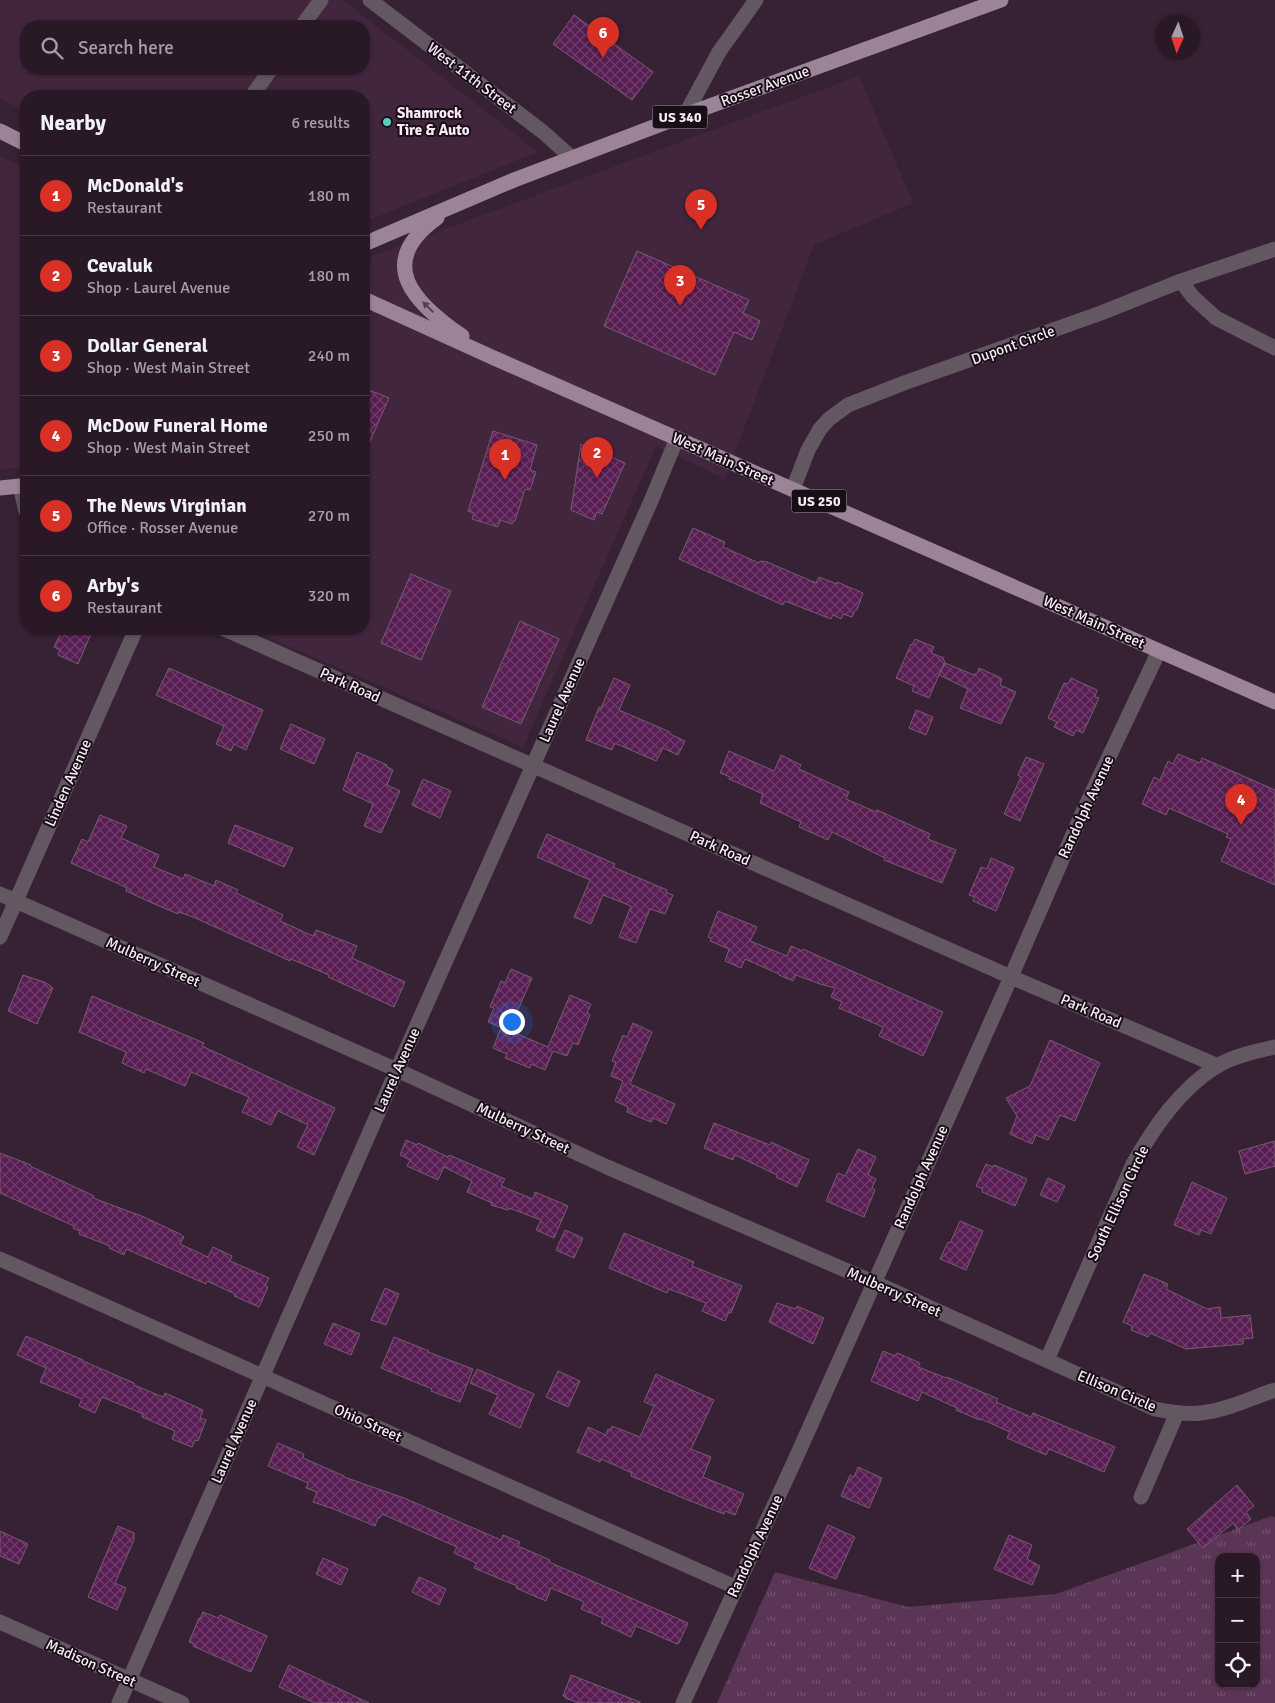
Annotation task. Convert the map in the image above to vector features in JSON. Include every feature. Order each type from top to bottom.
[{"type":"main road","name":"Rosser Avenue","points":[[370,242],[514,180],[1001,0]]},
{"type":"main road","points":[[0,131],[20,141]]},
{"type":"main road","points":[[456,206],[426,226],[408,248],[404,265],[406,279],[414,294],[446,325],[494,358]]},
{"type":"main road","name":"West Main Street","points":[[370,302],[1275,702]]},
{"type":"main road","points":[[0,488],[20,486]]},
{"type":"street","points":[[306,20],[321,0]]},
{"type":"street","name":"West 11th Street","points":[[370,0],[543,132],[572,158]]},
{"type":"street","points":[[686,115],[719,52],[756,0]]},
{"type":"street","points":[[256,90],[267,75]]},
{"type":"street","name":"Dupont Circle","points":[[793,489],[808,450],[820,429],[828,419],[848,405],[904,383],[1101,313],[1181,281],[1275,249]]},
{"type":"street","points":[[1181,281],[1193,297],[1216,318],[1275,348]]},
{"type":"street","name":"Laurel Avenue","points":[[119,1703],[397,1070],[651,501],[677,438]]},
{"type":"street","name":"Linden Avenue","points":[[0,937],[133,635]]},
{"type":"street","name":"Park Road","points":[[237,635],[1011,977],[1218,1066]]},
{"type":"street","name":"Randolph Avenue","points":[[683,1703],[795,1460],[1081,816],[1159,651]]},
{"type":"street","name":"Mulberry Street","points":[[0,894],[397,1070],[607,1167],[874,1282],[1047,1360]]},
{"type":"street","name":"South Ellison Circle","points":[[1047,1360],[1133,1164],[1161,1119],[1197,1081],[1218,1066],[1250,1053],[1275,1047]]},
{"type":"street","name":"Ohio Street","points":[[0,1259],[735,1587]]},
{"type":"street","name":"Ellison Circle","points":[[1047,1360],[1155,1409],[1177,1413],[1200,1414],[1219,1410],[1275,1390]]},
{"type":"street","points":[[1141,1497],[1177,1413]]},
{"type":"street","name":"Madison Street","points":[[0,1622],[182,1703]]},
{"type":"shaded area","points":[[0,0],[343,0],[369,20],[20,20],[20,75],[370,75],[370,21],[538,152],[370,220],[370,90],[20,90],[20,108],[0,99]]},
{"type":"shaded area","points":[[859,76],[913,203],[814,245],[725,479],[656,446],[523,747],[262,635],[370,635],[370,257]]},
{"type":"shaded area","points":[[0,156],[20,166],[20,468],[0,470]]},
{"type":"green space","points":[[1272,1516],[1275,1518],[1275,1703],[717,1703],[775,1572],[908,1607],[1056,1594]]},
{"type":"building","points":[[574,15],[653,72],[632,100],[553,44]]},
{"type":"building","points":[[637,251],[749,300],[743,313],[760,321],[752,340],[734,332],[715,375],[604,326]]},
{"type":"building","points":[[370,390],[389,398],[370,441]]},
{"type":"building","points":[[493,431],[537,445],[530,470],[536,472],[530,490],[525,489],[515,521],[512,524],[500,520],[498,527],[472,519],[474,513],[468,511]]},
{"type":"building","points":[[581,444],[625,463],[602,514],[597,512],[594,520],[571,510]]},
{"type":"building","points":[[693,528],[725,542],[723,547],[759,563],[760,561],[767,562],[816,583],[819,577],[863,593],[857,610],[855,610],[852,617],[843,614],[841,619],[833,615],[831,619],[785,601],[783,605],[679,559]]},
{"type":"building","points":[[411,574],[451,591],[421,660],[381,643]]},
{"type":"building","points":[[520,621],[559,639],[521,724],[482,707]]},
{"type":"building","points":[[60,635],[90,635],[78,664],[58,655],[60,650],[54,647]]},
{"type":"building","points":[[915,639],[934,647],[931,653],[944,658],[943,660],[945,661],[929,698],[912,691],[914,686],[896,678]]},
{"type":"building","points":[[945,663],[974,675],[977,674],[979,668],[999,677],[1002,679],[1000,685],[1016,692],[1001,724],[960,708],[968,689],[939,675]]},
{"type":"building","points":[[169,668],[263,710],[246,750],[234,744],[231,751],[216,744],[224,726],[156,695]]},
{"type":"building","points":[[614,678],[630,685],[619,710],[670,732],[670,734],[685,741],[678,755],[663,748],[656,761],[617,744],[614,744],[612,750],[586,740],[599,707],[601,708]]},
{"type":"building","points":[[1071,678],[1097,690],[1095,697],[1099,698],[1083,733],[1076,730],[1073,736],[1054,727],[1057,722],[1048,718],[1064,683],[1068,684]]},
{"type":"building","points":[[916,710],[933,717],[926,735],[909,728]]},
{"type":"building","points":[[291,724],[325,739],[314,764],[280,749]]},
{"type":"building","points":[[729,751],[774,771],[781,755],[801,765],[799,769],[849,792],[846,799],[876,812],[877,810],[930,834],[928,839],[956,850],[942,883],[884,860],[885,858],[832,832],[828,840],[799,827],[801,822],[760,803],[763,794],[720,773]]},
{"type":"building","points":[[357,752],[387,765],[393,770],[387,785],[400,791],[381,833],[364,826],[373,804],[343,790]]},
{"type":"building","points":[[1178,754],[1200,763],[1202,758],[1275,790],[1275,885],[1221,861],[1231,839],[1226,837],[1228,834],[1169,808],[1166,815],[1142,804],[1154,777],[1160,780],[1168,761],[1173,764]]},
{"type":"building","points":[[1026,757],[1044,764],[1020,821],[1004,814],[1021,777],[1018,775]]},
{"type":"building","points":[[423,779],[451,791],[440,818],[412,805]]},
{"type":"building","points":[[100,815],[127,826],[121,838],[159,855],[154,867],[183,879],[185,874],[214,886],[216,880],[238,890],[236,893],[283,915],[280,921],[313,936],[316,930],[357,946],[352,958],[405,982],[394,1007],[328,977],[329,975],[291,959],[290,961],[193,917],[179,912],[178,914],[150,902],[126,891],[127,888],[119,884],[71,863],[82,839],[88,842]]},
{"type":"building","points":[[235,825],[293,848],[284,867],[228,843]]},
{"type":"building","points":[[547,834],[615,864],[613,867],[667,890],[666,892],[673,895],[665,914],[650,909],[636,943],[619,937],[631,906],[603,895],[591,924],[574,917],[590,880],[537,857]]},
{"type":"building","points":[[991,858],[1014,868],[996,911],[973,901],[975,897],[969,895],[981,867],[987,869]]},
{"type":"building","points":[[718,911],[757,927],[750,941],[787,956],[791,946],[802,951],[803,949],[943,1012],[923,1056],[879,1036],[883,1027],[839,1008],[842,1002],[831,997],[835,988],[796,975],[793,981],[745,959],[741,968],[725,961],[729,949],[710,941],[711,938],[708,937]]},
{"type":"building","points":[[511,969],[532,978],[509,1030],[515,1033],[548,1047],[570,995],[591,1004],[587,1013],[590,1015],[578,1045],[573,1043],[567,1056],[553,1051],[545,1070],[531,1064],[530,1068],[505,1058],[507,1054],[493,1048],[501,1028],[507,1030],[488,1022],[494,1008],[490,1007],[501,981],[505,983]]},
{"type":"building","points":[[23,975],[44,982],[53,988],[37,1024],[8,1011]]},
{"type":"building","points":[[92,996],[204,1043],[202,1046],[335,1108],[314,1155],[297,1147],[308,1125],[278,1111],[271,1125],[242,1112],[249,1097],[191,1072],[185,1086],[146,1069],[144,1073],[122,1063],[126,1052],[79,1032]]},
{"type":"building","points":[[633,1023],[652,1032],[630,1084],[675,1104],[666,1124],[653,1118],[651,1122],[627,1112],[628,1107],[615,1101],[623,1081],[611,1076],[616,1062],[612,1061],[623,1035],[627,1037]]},
{"type":"building","points":[[1050,1040],[1100,1063],[1075,1121],[1060,1115],[1048,1140],[1036,1135],[1032,1144],[1010,1134],[1017,1116],[1006,1098],[1030,1086]]},
{"type":"building","points":[[714,1123],[770,1145],[771,1142],[809,1160],[797,1187],[735,1155],[733,1160],[704,1148]]},
{"type":"building","points":[[406,1140],[417,1145],[418,1143],[448,1157],[449,1155],[505,1179],[501,1186],[533,1199],[535,1192],[568,1206],[554,1238],[536,1230],[541,1220],[509,1208],[508,1210],[491,1205],[492,1203],[467,1192],[472,1181],[444,1167],[438,1180],[407,1166],[410,1160],[400,1155]]},
{"type":"building","points":[[1275,1141],[1275,1166],[1245,1174],[1239,1151]]},
{"type":"building","points":[[858,1149],[876,1157],[868,1175],[876,1179],[872,1188],[875,1190],[864,1217],[826,1201],[838,1173],[845,1176]]},
{"type":"building","points":[[0,1153],[31,1165],[94,1196],[93,1198],[144,1217],[180,1234],[184,1237],[180,1244],[208,1257],[213,1247],[232,1256],[230,1261],[269,1278],[265,1286],[268,1287],[259,1307],[207,1281],[206,1284],[126,1249],[124,1255],[109,1248],[110,1246],[79,1234],[80,1231],[73,1228],[74,1226],[0,1193]]},
{"type":"building","points":[[986,1164],[993,1167],[994,1165],[1027,1179],[1015,1206],[982,1192],[983,1189],[976,1186]]},
{"type":"building","points":[[1048,1178],[1065,1186],[1057,1202],[1040,1195]]},
{"type":"building","points":[[1192,1182],[1227,1198],[1211,1234],[1201,1230],[1199,1235],[1174,1225]]},
{"type":"building","points":[[960,1221],[983,1231],[966,1270],[940,1259]]},
{"type":"building","points":[[565,1230],[583,1238],[574,1258],[556,1250]]},
{"type":"building","points":[[624,1233],[694,1262],[692,1266],[742,1286],[731,1313],[729,1312],[725,1321],[702,1311],[706,1303],[669,1289],[667,1293],[609,1268]]},
{"type":"building","points":[[1144,1274],[1168,1284],[1166,1289],[1207,1309],[1220,1307],[1221,1318],[1250,1315],[1253,1338],[1243,1339],[1243,1344],[1186,1349],[1150,1333],[1148,1337],[1131,1330],[1132,1326],[1123,1322]]},
{"type":"building","points":[[385,1288],[399,1294],[386,1325],[371,1320]]},
{"type":"building","points":[[777,1303],[796,1309],[797,1306],[824,1318],[813,1344],[769,1322]]},
{"type":"building","points":[[333,1323],[360,1334],[351,1355],[324,1344]]},
{"type":"building","points":[[26,1336],[134,1383],[134,1385],[163,1397],[165,1393],[203,1410],[200,1418],[206,1420],[198,1441],[195,1440],[192,1447],[172,1439],[175,1431],[142,1417],[143,1414],[102,1397],[95,1413],[79,1406],[82,1399],[40,1382],[46,1368],[17,1355]]},
{"type":"building","points":[[394,1337],[473,1369],[460,1402],[381,1368]]},
{"type":"building","points":[[883,1351],[895,1356],[897,1353],[920,1363],[918,1367],[989,1395],[998,1399],[996,1402],[1031,1417],[1033,1413],[1115,1447],[1104,1472],[1049,1449],[1046,1455],[1007,1438],[1010,1432],[956,1410],[957,1408],[922,1392],[918,1401],[871,1381]]},
{"type":"building","points":[[477,1369],[534,1394],[520,1428],[489,1414],[498,1395],[470,1383]]},
{"type":"building","points":[[558,1371],[580,1381],[568,1407],[546,1397]]},
{"type":"building","points":[[656,1374],[714,1400],[691,1449],[711,1457],[703,1477],[744,1494],[735,1515],[725,1511],[724,1514],[683,1498],[631,1476],[632,1473],[601,1459],[600,1462],[577,1452],[588,1427],[606,1435],[608,1429],[610,1430],[612,1426],[640,1437],[654,1406],[644,1402]]},
{"type":"building","points":[[278,1443],[304,1454],[303,1458],[344,1477],[404,1498],[501,1540],[503,1535],[520,1542],[518,1546],[550,1560],[549,1562],[688,1623],[679,1643],[677,1644],[636,1626],[631,1637],[601,1623],[603,1618],[581,1609],[584,1602],[551,1588],[546,1601],[516,1588],[517,1586],[474,1568],[476,1563],[454,1553],[457,1547],[382,1514],[375,1526],[313,1502],[317,1492],[306,1488],[308,1483],[268,1466]]},
{"type":"building","points":[[858,1467],[882,1478],[869,1508],[841,1496],[850,1475],[854,1477]]},
{"type":"building","points":[[1237,1485],[1254,1506],[1246,1512],[1251,1519],[1238,1530],[1233,1523],[1203,1548],[1187,1529]]},
{"type":"building","points":[[828,1525],[855,1537],[836,1579],[809,1568]]},
{"type":"building","points":[[118,1526],[134,1533],[134,1540],[115,1583],[126,1588],[117,1610],[88,1597]]},
{"type":"building","points":[[0,1531],[28,1544],[19,1564],[0,1556]]},
{"type":"building","points":[[1009,1535],[1032,1545],[1027,1559],[1040,1566],[1032,1585],[994,1569]]},
{"type":"building","points":[[323,1558],[348,1569],[341,1585],[316,1574]]},
{"type":"building","points":[[419,1577],[446,1589],[439,1605],[412,1592]]},
{"type":"building","points":[[203,1612],[218,1618],[220,1615],[267,1636],[251,1672],[193,1646],[194,1644],[189,1642]]},
{"type":"building","points":[[289,1665],[369,1703],[315,1703],[279,1687]]},
{"type":"building","points":[[571,1675],[640,1703],[579,1703],[565,1698],[563,1696]]},
{"type":"place","name":"Arby's","points":[[603,58]]},
{"type":"place","name":"Shamrock Tire & Auto","points":[[387,122]]},
{"type":"place","name":"The News Virginian","points":[[701,230]]},
{"type":"place","name":"Dollar General","points":[[680,306]]},
{"type":"place","name":"Cevaluk","points":[[597,478]]},
{"type":"place","name":"McDonald's","points":[[505,480]]},
{"type":"place","name":"McDow Funeral Home","points":[[1241,825]]}]
